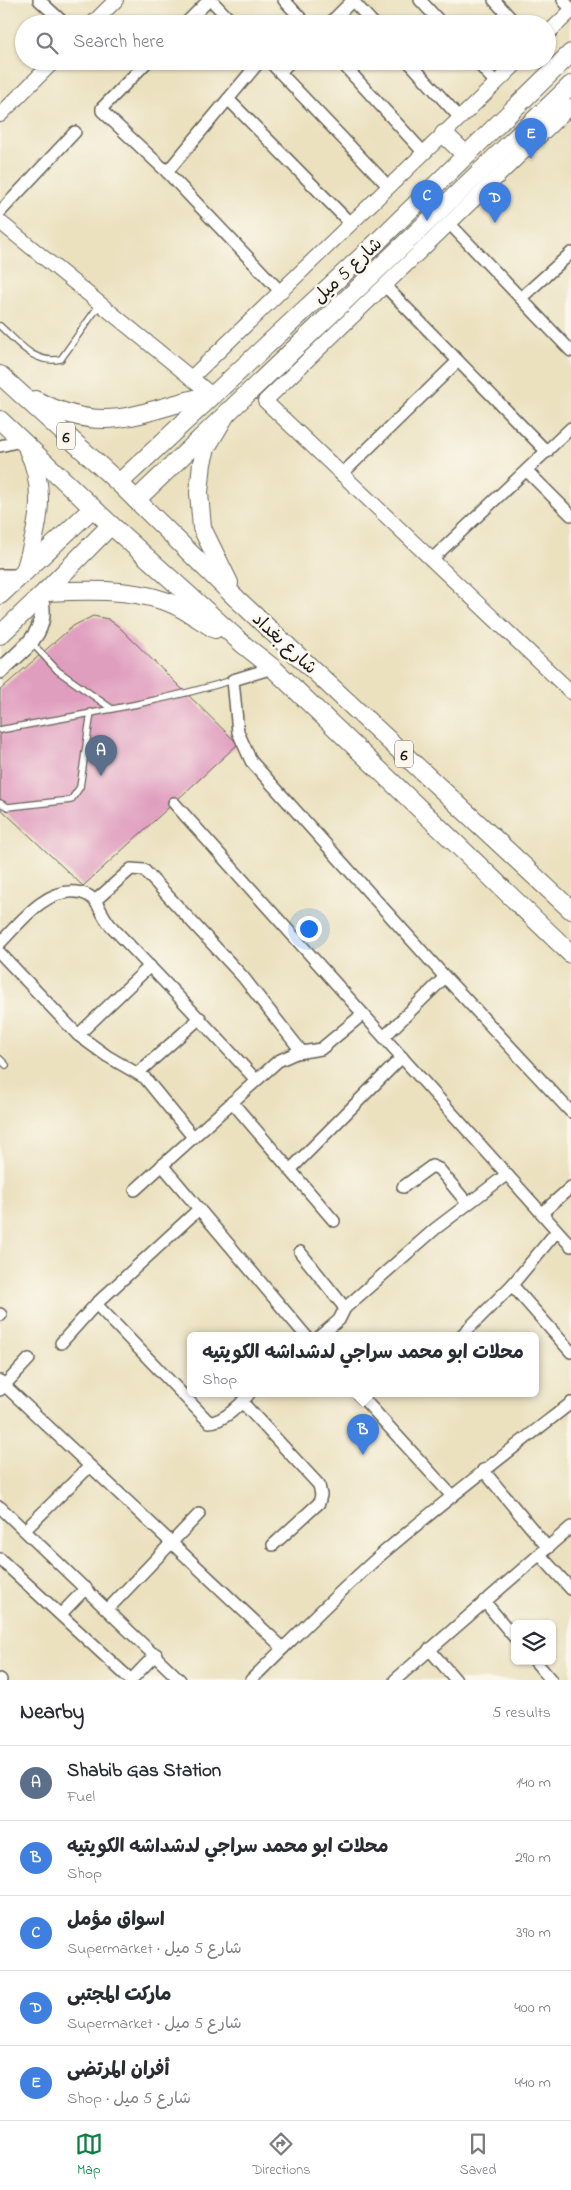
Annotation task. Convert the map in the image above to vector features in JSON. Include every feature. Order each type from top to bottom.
[{"type":"main road","name":"شارع 5 ميل","points":[[556,68],[571,53]]},
{"type":"main road","name":"شارع 5 ميل","points":[[119,483],[372,247],[554,70]]},
{"type":"main road","name":"شارع 5 ميل","points":[[136,500],[228,411],[480,184],[571,85]]},
{"type":"main road","points":[[444,134],[466,155]]},
{"type":"main road","name":"شارع بغداد","points":[[0,375],[119,483],[237,599],[571,910]]},
{"type":"main road","points":[[13,388],[66,414],[100,420],[125,418],[175,403],[212,396]]},
{"type":"main road","points":[[228,411],[206,448],[202,463],[199,493],[202,528],[237,599]]},
{"type":"main road","name":"شارع بغداد","points":[[0,420],[111,525],[244,645],[273,668],[571,954]]},
{"type":"main road","points":[[22,574],[36,534],[40,510],[37,477],[23,443]]},
{"type":"main road","points":[[0,595],[93,508]]},
{"type":"main road","points":[[0,635],[111,525]]},
{"type":"main road","points":[[0,577],[22,574]]},
{"type":"main road","points":[[43,594],[103,592],[168,602],[244,645]]},
{"type":"main road","points":[[0,671],[31,642],[41,625],[43,594]]},
{"type":"street","points":[[39,0],[55,15]]},
{"type":"street","points":[[101,15],[116,0]]},
{"type":"street","points":[[194,15],[210,0],[225,15]]},
{"type":"street","points":[[284,0],[298,15]]},
{"type":"street","points":[[338,15],[352,0],[366,15]]},
{"type":"street","points":[[420,0],[434,15]]},
{"type":"street","points":[[494,0],[508,15]]},
{"type":"street","points":[[556,25],[571,10],[563,0]]},
{"type":"street","points":[[0,115],[45,70]]},
{"type":"street","points":[[139,70],[101,109],[167,172],[280,291]]},
{"type":"street","points":[[167,172],[252,70]]},
{"type":"street","points":[[348,70],[424,153]]},
{"type":"street","points":[[416,70],[460,118]]},
{"type":"street","points":[[484,70],[496,83]]},
{"type":"street","points":[[190,378],[510,70]]},
{"type":"street","points":[[280,72],[389,187]]},
{"type":"street","points":[[228,99],[351,224]]},
{"type":"street","points":[[571,106],[480,184],[449,224],[265,401],[571,692]]},
{"type":"street","points":[[0,212],[75,132]]},
{"type":"street","points":[[0,222],[212,396]]},
{"type":"street","points":[[449,224],[571,351]]},
{"type":"street","points":[[521,298],[571,253]]},
{"type":"street","points":[[385,286],[547,452]]},
{"type":"street","points":[[341,475],[458,361]]},
{"type":"street","points":[[431,560],[571,428]]},
{"type":"street","points":[[0,446],[23,443]]},
{"type":"street","points":[[527,470],[571,515]]},
{"type":"street","points":[[273,668],[233,680],[236,722],[242,742],[251,761],[445,977],[571,1112]]},
{"type":"street","points":[[174,803],[571,1246]]},
{"type":"street","points":[[96,900],[131,869],[138,868],[144,870],[237,971],[302,1052]]},
{"type":"street","points":[[0,943],[38,905],[54,896],[77,892],[91,895],[96,900],[109,924],[200,1018],[256,1080]]},
{"type":"street","points":[[0,953],[78,1035],[107,1056],[139,1072],[193,1137]]},
{"type":"street","points":[[78,1035],[150,966]]},
{"type":"street","points":[[384,1036],[445,977]]},
{"type":"street","points":[[135,1190],[256,1080],[283,1058],[302,1052],[315,1051],[327,1046],[363,1014]]},
{"type":"street","points":[[139,1072],[200,1018]]},
{"type":"street","points":[[290,1170],[402,1057]]},
{"type":"street","points":[[232,1102],[334,1221]]},
{"type":"street","points":[[162,1165],[298,1332]]},
{"type":"street","points":[[403,1187],[432,1166],[439,1169],[467,1204]]},
{"type":"street","points":[[325,1332],[339,1320],[345,1308],[467,1204],[506,1175]]},
{"type":"street","points":[[542,1213],[571,1187]]},
{"type":"street","points":[[61,1343],[96,1304],[199,1209]]},
{"type":"street","points":[[465,1332],[512,1285],[558,1232]]},
{"type":"street","points":[[300,1252],[345,1308]]},
{"type":"street","points":[[512,1285],[571,1352]]},
{"type":"street","points":[[96,1304],[210,1422],[220,1419],[246,1398],[319,1485],[321,1495],[319,1503],[273,1545]]},
{"type":"street","points":[[29,1359],[2,1385],[283,1648]]},
{"type":"street","points":[[362,1397],[452,1496]]},
{"type":"street","points":[[252,1680],[369,1566],[483,1470],[571,1403]]},
{"type":"street","points":[[25,1530],[90,1466]]},
{"type":"street","points":[[483,1470],[571,1589]]},
{"type":"street","points":[[0,1507],[156,1654],[180,1680]]},
{"type":"street","points":[[108,1609],[199,1514]]},
{"type":"street","points":[[395,1680],[571,1527]]},
{"type":"street","points":[[0,1559],[131,1680],[156,1654]]},
{"type":"street","points":[[61,1614],[86,1588]]},
{"type":"street","points":[[484,1601],[511,1633]]},
{"type":"street","points":[[429,1649],[456,1680]]},
{"type":"street","points":[[538,1665],[551,1680]]},
{"type":"lane","points":[[0,326],[26,350],[39,359],[50,361],[61,359],[100,304]]},
{"type":"lane","points":[[31,642],[58,672],[112,709]]},
{"type":"lane","points":[[0,730],[201,690],[233,680]]},
{"type":"lane","points":[[0,803],[8,807],[71,800],[76,795],[80,787],[91,712]]},
{"type":"lane","points":[[0,1059],[6,1065]]},
{"type":"building","points":[[93,616],[108,619],[118,626],[238,744],[83,886],[0,808],[0,690],[73,626]]},
{"type":"place","name":"أفران المرتضى","points":[[531,159]]},
{"type":"place","name":"اسواق مؤمل","points":[[427,221]]},
{"type":"place","name":"ماركت المجتبى","points":[[495,223]]},
{"type":"place","name":"Shabib Gas Station","points":[[101,776]]},
{"type":"place","name":"محلات ابو محمد سراجي لدشداشه الكويتيه","points":[[363,1455]]}]
